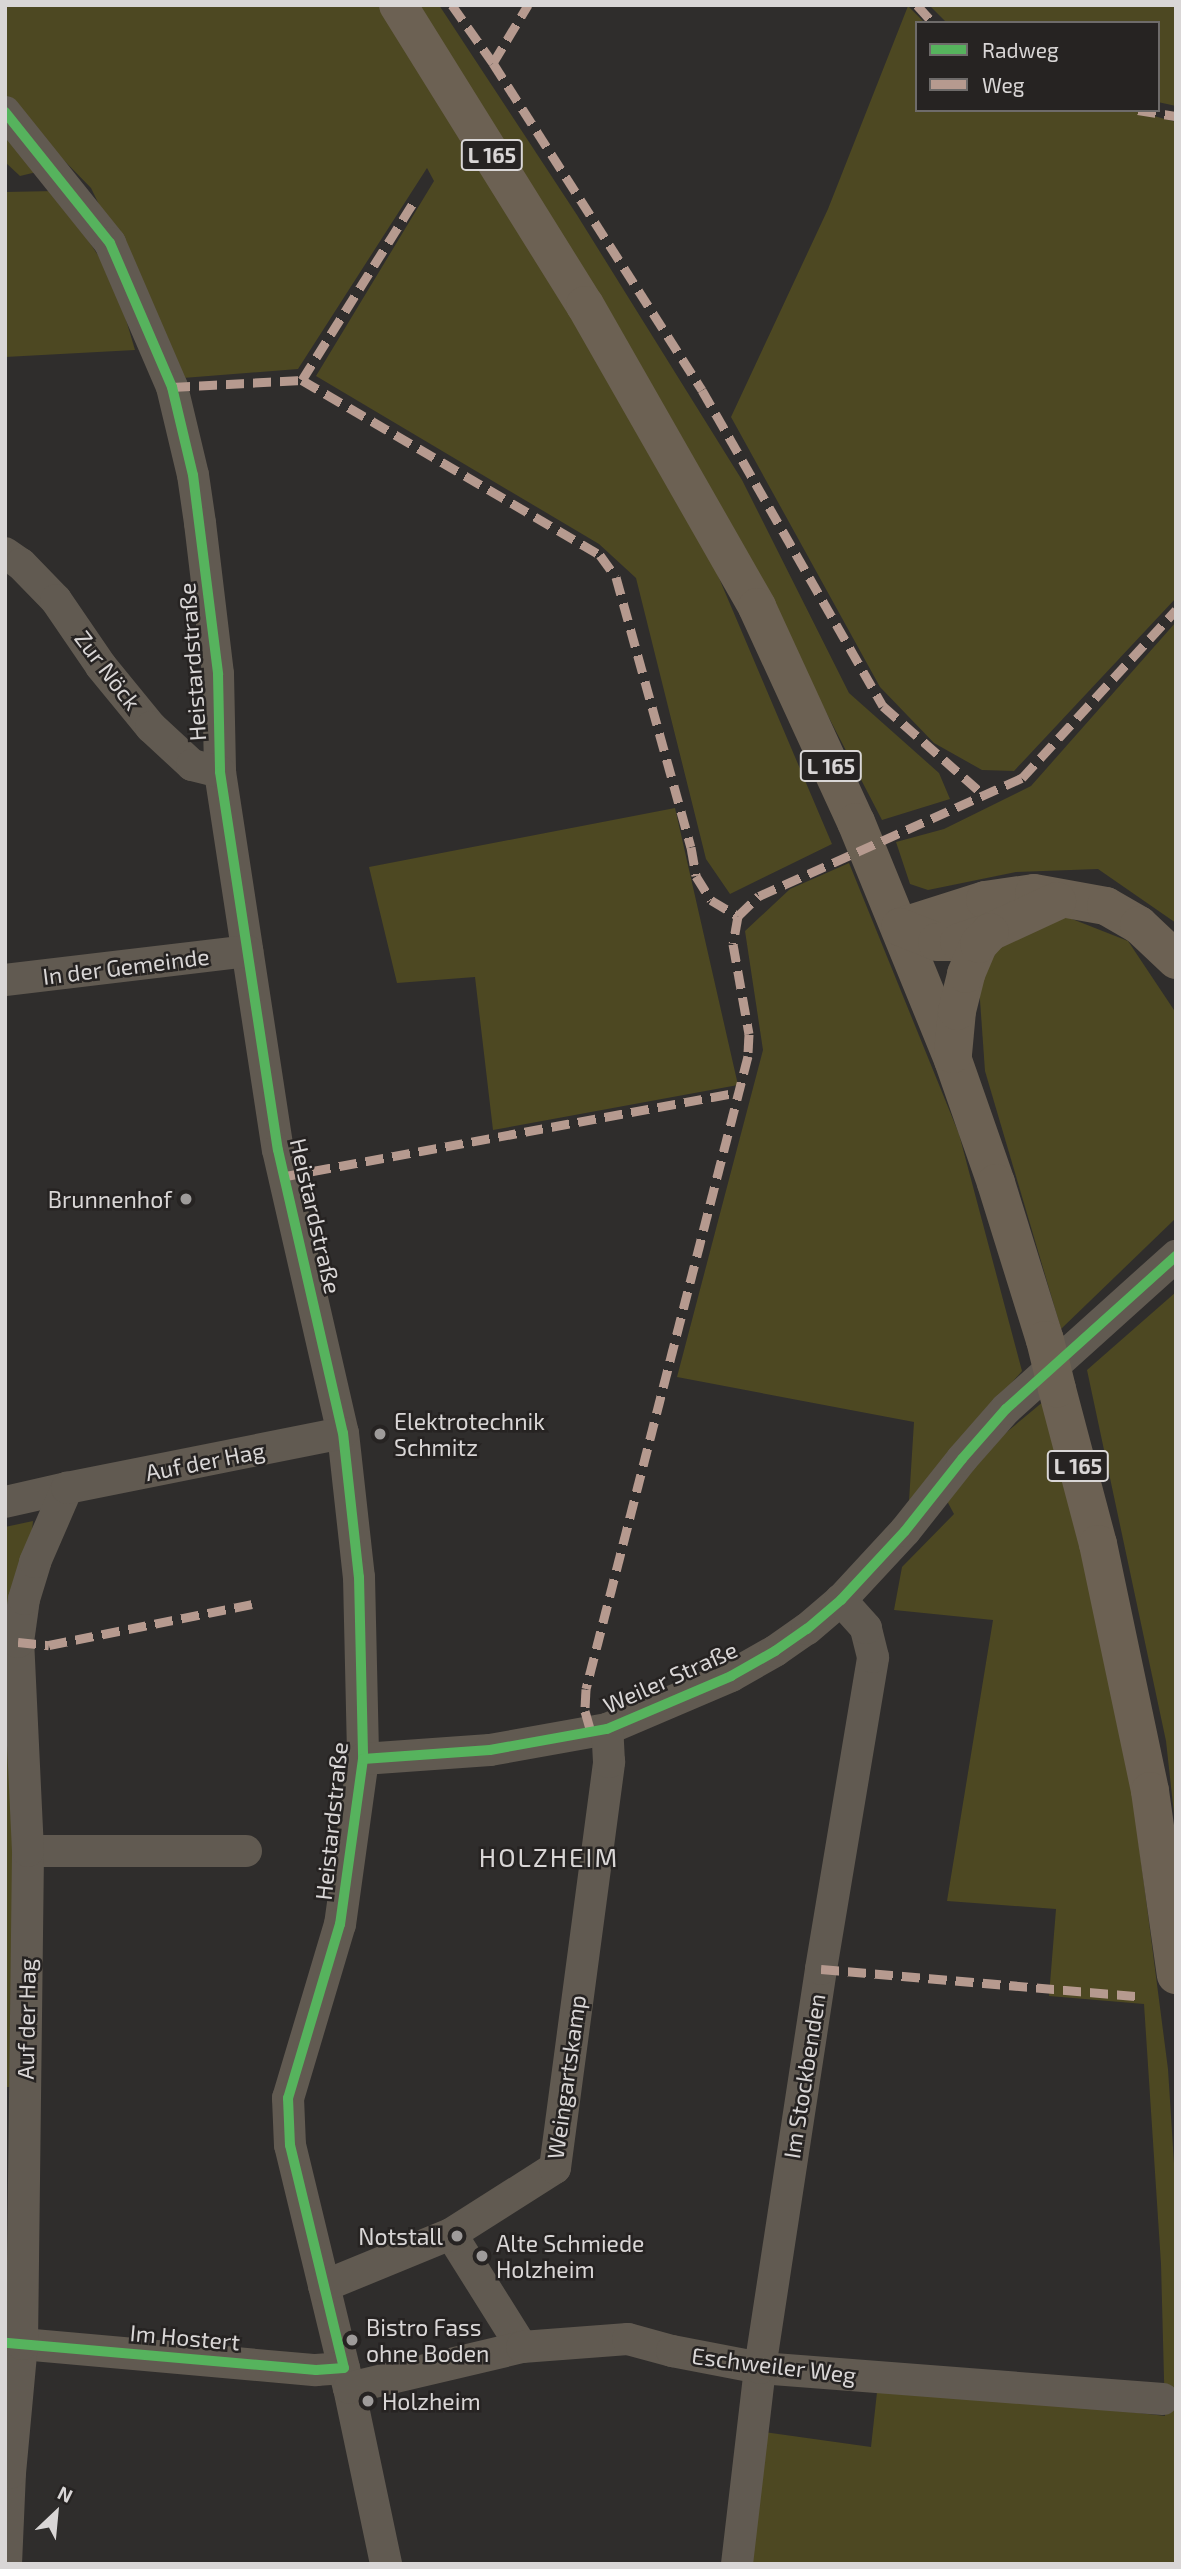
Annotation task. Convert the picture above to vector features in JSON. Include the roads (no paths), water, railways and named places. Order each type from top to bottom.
[{"type":"main road","name":"L 165","points":[[398,5],[614,353],[757,607],[856,822],[953,1060],[996,1183],[1045,1340],[1098,1544],[1150,1791],[1176,1975]]},
{"type":"main road","points":[[900,927],[1011,894],[1034,893],[1093,902],[1125,915],[1154,936],[1176,960]]},
{"type":"main road","points":[[900,927],[925,939],[947,943],[990,932],[1063,899]]},
{"type":"main road","name":"L 165","points":[[953,1060],[957,1012],[964,982],[979,944],[990,932]]},
{"type":"street","name":"Heistardstraße","points":[[5,112],[110,243],[172,387],[193,475],[202,536],[218,674],[220,772],[278,1150],[343,1433],[359,1577],[363,1759],[340,1924],[288,2098],[290,2145],[346,2378],[386,2564]]},
{"type":"street","name":"Zur Nöck","points":[[5,553],[21,564],[56,600],[101,666],[151,727],[192,765],[220,772]]},
{"type":"street","name":"In der Gemeinde","points":[[5,980],[247,951]]},
{"type":"street","name":"Weiler Straße","points":[[363,1759],[490,1750],[607,1729],[731,1676],[807,1629],[841,1600],[905,1531],[1006,1409],[1176,1256]]},
{"type":"street","name":"Auf der Hag","points":[[5,1502],[343,1433]]},
{"type":"street","name":"Auf der Hag","points":[[6,2564],[10,2473],[22,2344],[28,1851],[12,1634],[35,1562],[67,1488]]},
{"type":"street","name":"Im Stockbenden","points":[[737,2564],[760,2368],[821,1969],[873,1657],[866,1628],[841,1600]]},
{"type":"street","name":"Weingartskamp","points":[[324,2286],[452,2234],[555,2168],[609,1762],[607,1729]]},
{"type":"street","points":[[28,1851],[246,1851]]},
{"type":"street","points":[[452,2234],[522,2347]]},
{"type":"street","name":"Eschweiler Weg","points":[[346,2378],[522,2347],[628,2339],[672,2351],[760,2368],[1163,2399]]},
{"type":"street","name":"Im Hostert","points":[[22,2344],[316,2370],[346,2378]]},
{"type":"place","name":"Brunnenhof","points":[[186,1199]]},
{"type":"place","name":"Elektrotechnik Schmitz","points":[[380,1434]]},
{"type":"place","name":"Notstall","points":[[457,2236]]},
{"type":"place","name":"Alte Schmiede Holzheim","points":[[482,2256]]},
{"type":"place","name":"Bistro Fass ohne Boden","points":[[352,2340]]},
{"type":"place","name":"Holzheim","points":[[368,2401]]},
{"type":"district","name":"HOLZHEIM","points":[[549,1857]]}]
